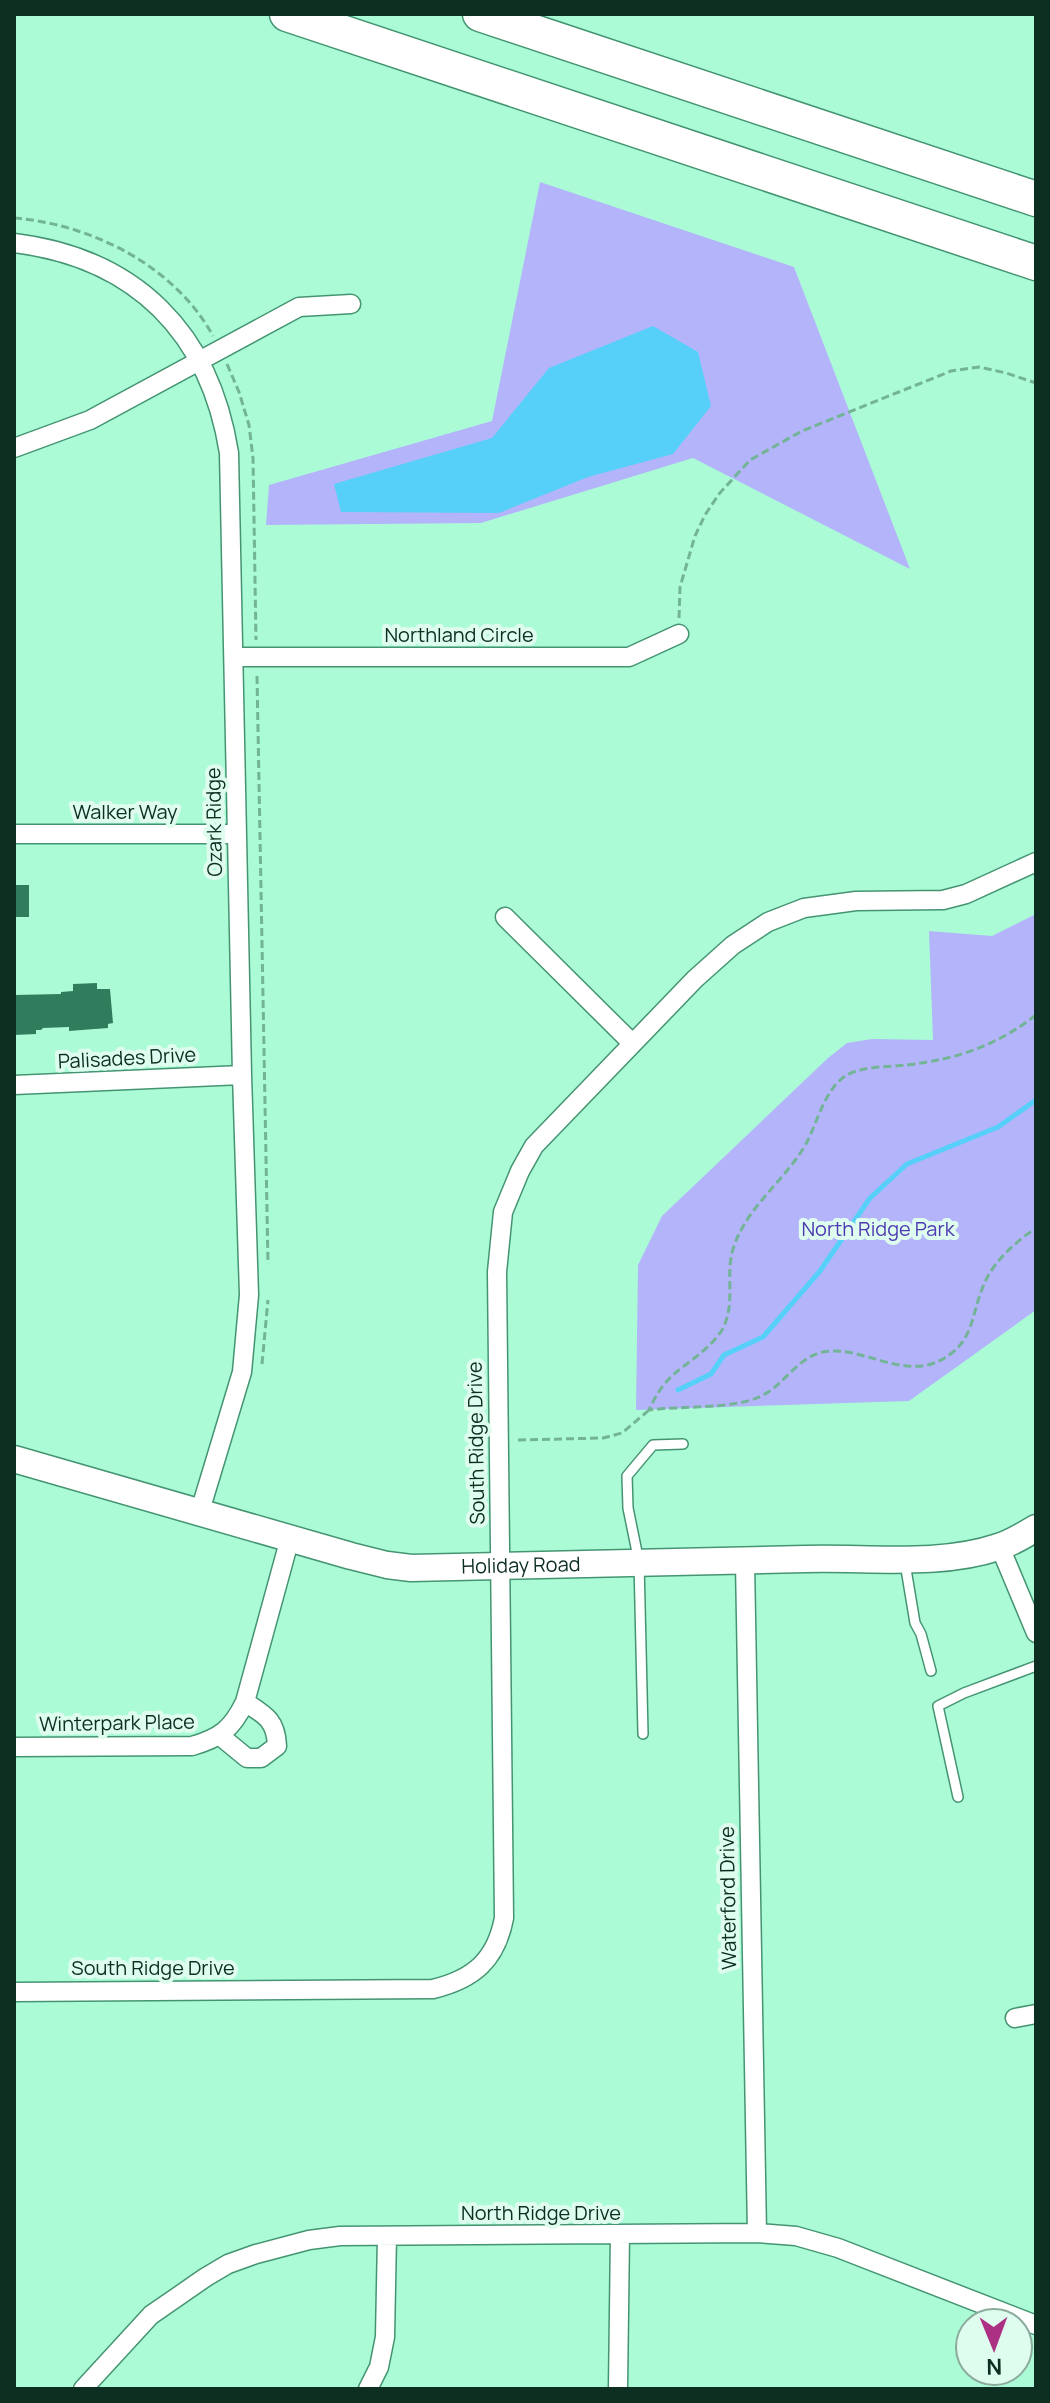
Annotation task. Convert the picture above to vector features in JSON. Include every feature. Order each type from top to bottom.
[{"type":"highway","points":[[287,14],[1036,263]]},
{"type":"highway","points":[[480,14],[1036,199]]},
{"type":"street","name":"Ozark Ridge","points":[[14,243],[43,246],[104,267],[156,304],[201,361],[215,391],[229,453],[249,1295],[242,1372],[200,1511]]},
{"type":"street","points":[[14,448],[90,420],[299,307],[351,304]]},
{"type":"street","name":"Northland Circle","points":[[234,657],[629,657],[679,634]]},
{"type":"street","name":"Walker Way","points":[[14,834],[236,834]]},
{"type":"street","name":"South Ridge Drive","points":[[14,1992],[433,1989],[472,1975],[483,1964],[495,1947],[504,1918],[497,1272],[503,1212],[520,1171],[534,1146],[632,1043],[695,979],[749,932],[804,908],[832,903],[943,900],[966,894],[1036,862]]},
{"type":"street","points":[[505,917],[632,1043]]},
{"type":"street","name":"Palisades Drive","points":[[14,1085],[242,1075]]},
{"type":"street","name":"Holiday Road","points":[[14,1459],[387,1565],[411,1568],[961,1556],[1000,1547],[1036,1528]]},
{"type":"street","name":"Winterpark Place","points":[[14,1747],[192,1746],[211,1741],[219,1735],[237,1718],[245,1702],[290,1538]]},
{"type":"street","points":[[1000,1547],[1036,1633]]},
{"type":"street","name":"Waterford Drive","points":[[745,1562],[757,2233]]},
{"type":"street","name":"Winterpark Place","points":[[219,1735],[247,1758],[261,1758],[277,1746],[277,1732],[267,1717],[245,1702]]},
{"type":"street","points":[[1015,2018],[1036,2014]]},
{"type":"street","name":"North Ridge Drive","points":[[83,2389],[151,2315],[228,2264],[309,2240],[340,2236],[757,2233],[796,2236],[838,2248],[1036,2325]]},
{"type":"street","points":[[618,2389],[620,2234]]},
{"type":"street","points":[[368,2389],[379,2367],[385,2337],[387,2236]]},
{"type":"lane","points":[[643,1734],[639,1562],[628,1508],[627,1476],[653,1445],[683,1444]]},
{"type":"lane","points":[[904,1559],[915,1623],[931,1671]]},
{"type":"lane","points":[[958,1797],[938,1706],[1036,1666]]},
{"type":"path","points":[[14,218],[57,224]]},
{"type":"path","points":[[679,634],[680,587],[695,536],[719,494],[750,460],[802,431],[951,371],[979,367],[1036,383]]},
{"type":"path","points":[[239,392],[249,425],[253,458],[268,1265]]},
{"type":"path","points":[[498,1440],[603,1438],[622,1433],[649,1410],[671,1376],[712,1342],[723,1328],[731,1301],[733,1247],[756,1208],[806,1144],[834,1085],[849,1074],[948,1059],[982,1049],[1036,1015]]},
{"type":"path","points":[[649,1410],[739,1403],[758,1398],[776,1388],[809,1358],[822,1352],[843,1351],[907,1366],[934,1363],[964,1342],[988,1275],[1021,1238],[1036,1228]]},
{"type":"path","points":[[262,1366],[268,1297]]},
{"type":"green space","points":[[540,182],[794,267],[910,569],[693,458],[481,523],[266,525],[269,485],[492,421]]},
{"type":"green space","name":"North Ridge Park","points":[[1036,914],[1036,1310],[909,1401],[636,1410],[638,1265],[662,1216],[847,1043],[872,1039],[933,1040],[929,931],[992,936]]},
{"type":"shaded area","points":[[653,326],[698,352],[711,406],[673,454],[588,477],[499,513],[341,512],[334,484],[492,438],[549,368]]},
{"type":"building","points":[[14,885],[29,885],[29,917],[14,917]]},
{"type":"building","points":[[97,983],[97,989],[110,989],[113,1023],[108,1024],[108,1028],[69,1031],[69,1027],[43,1028],[36,1030],[36,1034],[14,1035],[14,995],[61,994],[73,991],[73,984]]},
{"type":"waterway","points":[[678,1390],[711,1374],[724,1355],[763,1337],[820,1271],[870,1198],[907,1164],[998,1127],[1036,1100]]}]
